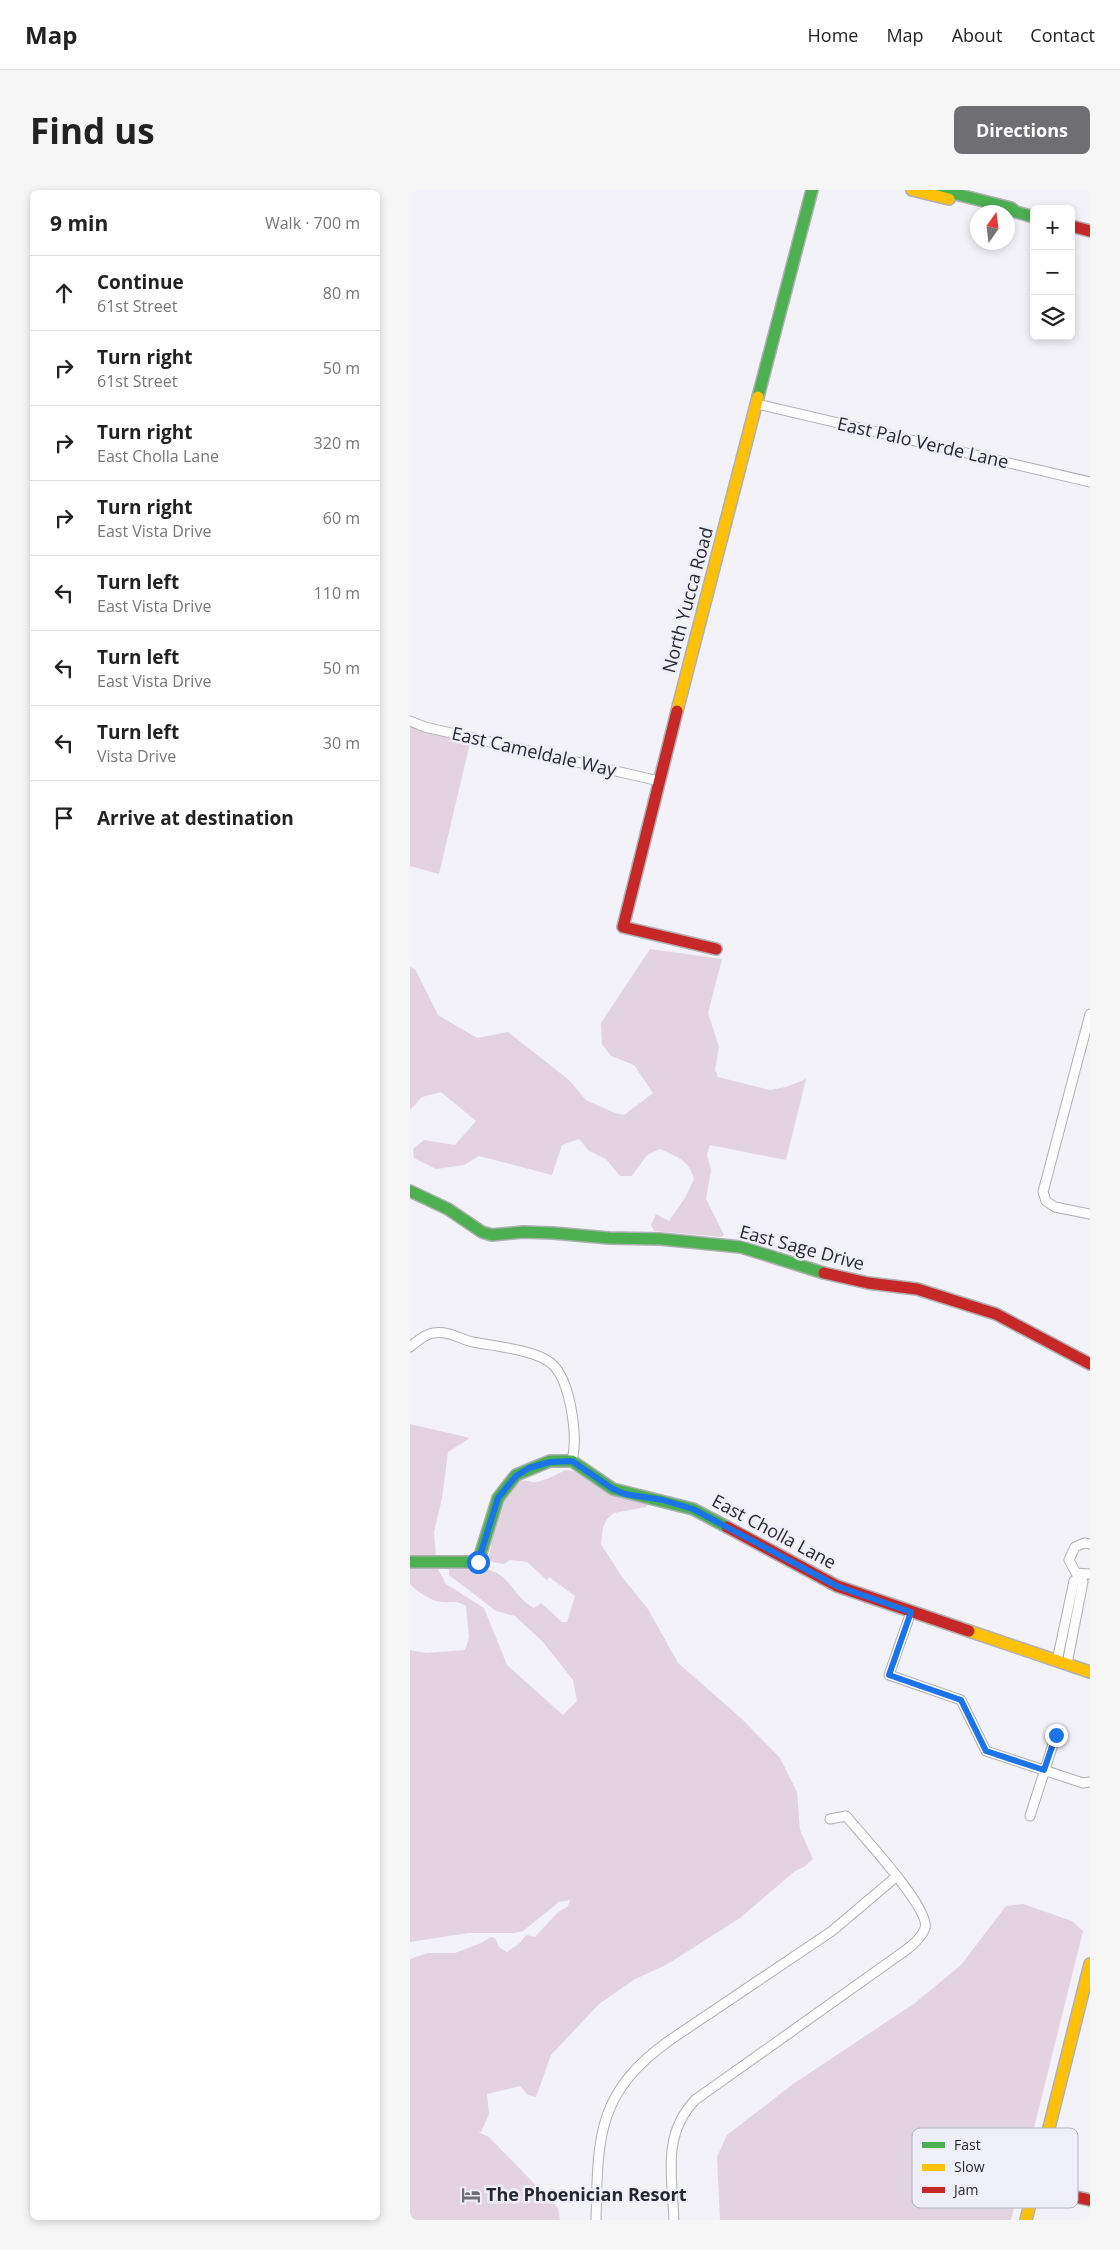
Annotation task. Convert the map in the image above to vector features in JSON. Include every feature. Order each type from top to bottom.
[{"type":"street","name":"North Yucca Road","points":[[716,949],[623,927],[812,190]]},
{"type":"street","points":[[912,190],[973,205]]},
{"type":"street","points":[[940,190],[999,205]]},
{"type":"street","points":[[1015,214],[1030,216]]},
{"type":"street","points":[[1075,227],[1090,231]]},
{"type":"street","name":"East Palo Verde Lane","points":[[757,404],[1090,482]]},
{"type":"street","name":"East Cameldale Way","points":[[410,721],[425,727],[659,781]]},
{"type":"street","points":[[1090,1014],[1043,1192],[1046,1201],[1055,1207],[1090,1214]]},
{"type":"street","name":"East Sage Drive","points":[[410,1191],[448,1209],[482,1232],[492,1234],[553,1233],[609,1238],[660,1239],[741,1247],[829,1274],[868,1283],[917,1289],[996,1314],[1090,1364]]},
{"type":"street","points":[[410,1347],[430,1333],[453,1334],[470,1341],[525,1352],[551,1363],[566,1386],[575,1434],[572,1461],[550,1462],[529,1468],[516,1476],[498,1498],[478,1562],[410,1562]]},
{"type":"street","name":"East Cholla Lane","points":[[572,1461],[613,1489],[625,1494],[663,1500],[693,1509],[837,1586],[1090,1672]]},
{"type":"street","points":[[1085,1574],[1076,1572],[1070,1565],[1069,1555],[1079,1544],[1090,1544]]},
{"type":"street","points":[[1062,1662],[1074,1581],[1085,1574]]},
{"type":"street","points":[[911,1612],[889,1675],[961,1700],[986,1751],[1088,1785]]},
{"type":"street","points":[[1030,1816],[1056,1735]]},
{"type":"street","points":[[674,2220],[671,2154],[673,2136],[686,2109],[695,2100],[892,1960],[918,1939],[925,1928],[925,1918],[897,1876],[846,1816],[830,1820]]},
{"type":"street","points":[[596,2220],[597,2154],[603,2125],[608,2110],[633,2072],[652,2052],[832,1931],[897,1876]]},
{"type":"street","points":[[1049,2128],[1090,1964]]},
{"type":"shaded area","points":[[410,725],[470,743],[439,874],[410,866]]},
{"type":"shaded area","points":[[650,949],[722,959],[708,1013],[719,1047],[715,1070],[718,1077],[770,1090],[786,1087],[806,1079],[786,1160],[710,1145],[707,1155],[711,1170],[706,1199],[724,1235],[721,1237],[654,1231],[651,1225],[656,1214],[669,1221],[685,1198],[694,1179],[689,1167],[681,1159],[660,1149],[647,1155],[632,1176],[620,1176],[606,1159],[589,1151],[579,1139],[562,1145],[552,1175],[479,1156],[464,1165],[436,1169],[414,1158],[413,1149],[424,1140],[455,1145],[476,1121],[441,1092],[422,1097],[410,1110],[410,967],[415,969],[438,1015],[477,1038],[508,1032],[569,1080],[586,1100],[624,1115],[653,1093],[634,1065],[611,1056],[602,1044],[601,1023]]},
{"type":"shaded area","points":[[410,1424],[470,1438],[448,1452],[442,1498],[434,1532],[436,1556],[410,1555]]},
{"type":"shaded area","points":[[566,1470],[581,1474],[595,1485],[612,1494],[630,1500],[649,1503],[646,1507],[614,1513],[607,1519],[603,1527],[601,1544],[622,1577],[648,1609],[678,1663],[742,1719],[780,1758],[797,1792],[800,1830],[813,1859],[804,1867],[795,1871],[740,1918],[666,1965],[635,1979],[599,2004],[551,2055],[536,2097],[528,2095],[520,2086],[487,2094],[489,2114],[481,2132],[478,2132],[489,2137],[558,2208],[560,2220],[410,2220],[410,1959],[428,1953],[455,1953],[491,1937],[495,1938],[499,1947],[507,1952],[520,1943],[526,1935],[535,1937],[558,1912],[568,1906],[570,1900],[559,1902],[523,1931],[514,1933],[468,1933],[410,1942],[410,1650],[426,1653],[465,1650],[469,1638],[466,1606],[457,1602],[438,1602],[420,1593],[410,1584],[410,1568],[438,1569],[446,1584],[484,1608],[507,1665],[563,1715],[577,1701],[573,1680],[543,1642],[515,1616],[496,1611],[449,1575],[449,1568],[475,1568],[494,1572],[505,1579],[529,1605],[534,1608],[541,1603],[562,1622],[567,1622],[575,1596],[549,1577],[547,1580],[527,1562],[510,1560],[504,1564],[488,1561],[500,1507],[511,1488],[521,1481],[537,1482]]},
{"type":"shaded area","name":"The Phoenician Resort","points":[[1023,1904],[1072,1921],[1083,1931],[1034,2128],[912,2128],[912,2208],[1014,2208],[1011,2220],[720,2220],[717,2157],[727,2135],[793,2084],[915,2003],[961,1965],[1006,1906]]},
{"type":"traffic: fast","points":[[758,397],[812,190]]},
{"type":"traffic: fast","points":[[940,190],[1011,208],[1016,212],[1030,216]]},
{"type":"traffic: fast","points":[[410,1191],[448,1209],[482,1232],[492,1235],[523,1232],[553,1233],[609,1238],[660,1239],[741,1247],[824,1273]]},
{"type":"traffic: fast","points":[[410,1562],[478,1562],[498,1498],[516,1475],[550,1461],[572,1461],[613,1489],[693,1509],[727,1527]]},
{"type":"traffic: slow","points":[[912,190],[949,199]]},
{"type":"traffic: slow","points":[[677,711],[758,397]]},
{"type":"traffic: slow","points":[[969,1631],[1090,1672]]},
{"type":"traffic: slow","points":[[1049,2128],[1090,1964]]},
{"type":"traffic: slow","points":[[1026,2220],[1029,2208]]},
{"type":"traffic: jam","points":[[1075,227],[1090,231]]},
{"type":"traffic: jam","points":[[677,711],[623,927],[716,949]]},
{"type":"traffic: jam","points":[[824,1273],[868,1283],[917,1289],[996,1314],[1090,1364]]},
{"type":"traffic: jam","points":[[727,1527],[837,1586],[969,1631]]},
{"type":"traffic: jam","points":[[1078,2197],[1090,2200]]},
{"type":"place","name":"The Phoenician Resort","points":[[471,2195]]},
{"type":"route","points":[[478,1562],[498,1498],[516,1476],[529,1468],[550,1462],[572,1461],[613,1489],[625,1494],[663,1500],[693,1509],[837,1586],[911,1612],[889,1675],[961,1700],[986,1751],[1044,1770],[1056,1735]]}]
